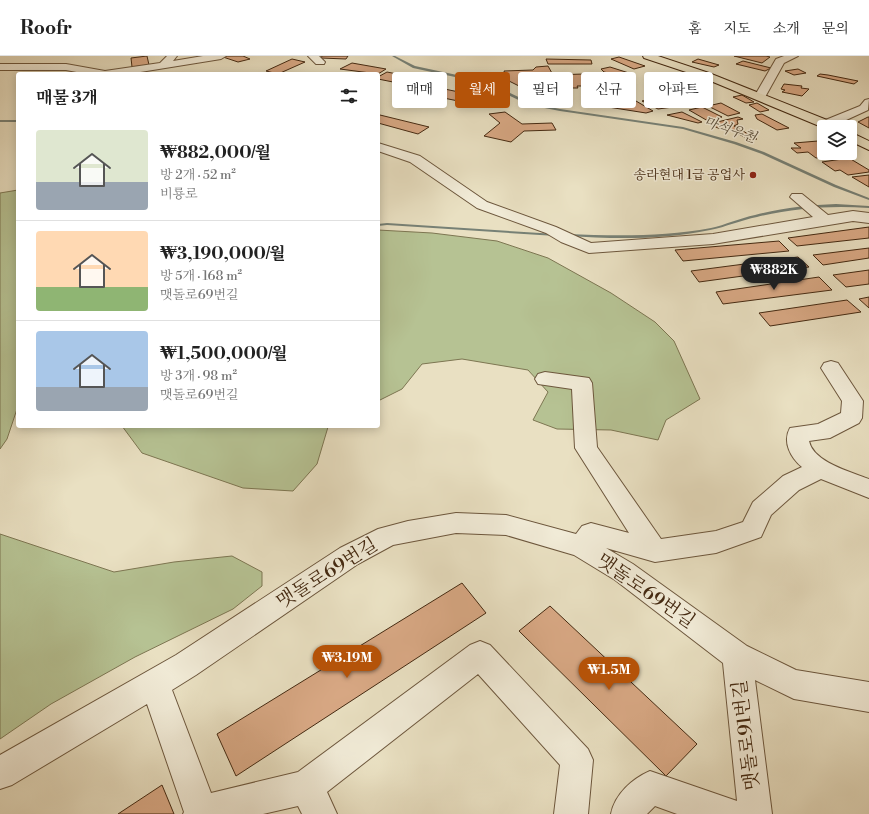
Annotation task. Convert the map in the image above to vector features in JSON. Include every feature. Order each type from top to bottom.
[{"type":"main road","points":[[648,56],[705,75],[818,120]]},
{"type":"main road","points":[[857,140],[869,146]]},
{"type":"street","points":[[28,68],[48,56]]},
{"type":"street","points":[[163,66],[172,56]]},
{"type":"street","points":[[119,72],[221,56]]},
{"type":"street","points":[[760,97],[780,61],[793,56]]},
{"type":"street","points":[[0,67],[66,67],[93,72]]},
{"type":"street","points":[[840,120],[864,108],[869,102]]},
{"type":"street","points":[[380,148],[415,159],[482,206],[551,230],[567,239],[589,248],[713,239],[810,208],[869,218]]},
{"type":"street","points":[[831,368],[853,400],[851,418],[822,432],[798,434],[797,442],[803,456],[821,469],[869,490]]},
{"type":"street","points":[[545,379],[582,383],[586,448],[655,551]]},
{"type":"street","points":[[581,546],[591,533],[655,551],[716,542],[752,530],[762,509],[791,483],[821,469]]},
{"type":"street","name":"맷돌로69번길","points":[[0,773],[186,665],[349,556],[387,536],[456,523],[506,525],[581,546],[624,572],[737,656],[794,684],[869,697]]},
{"type":"street","points":[[155,684],[200,813],[313,800],[480,655],[577,760],[571,814]]},
{"type":"street","name":"맷돌로91번길","points":[[737,656],[755,814]]},
{"type":"street","points":[[628,814],[629,808],[650,788],[726,814]]},
{"type":"green space","points":[[16,190],[16,412],[7,439],[0,449],[0,193]]},
{"type":"green space","points":[[380,230],[432,233],[497,241],[548,258],[611,293],[655,322],[674,341],[700,399],[666,420],[658,440],[611,430],[557,429],[533,420],[548,392],[528,370],[462,359],[422,364],[402,389],[380,400]]},
{"type":"green space","points":[[123,428],[328,428],[317,464],[293,491],[243,488],[142,453]]},
{"type":"green space","points":[[0,534],[114,572],[174,562],[232,556],[262,572],[262,586],[233,609],[135,657],[51,704],[0,739]]},
{"type":"building","points":[[147,56],[149,65],[132,67],[131,58]]},
{"type":"building","points":[[243,56],[250,59],[238,62],[223,57]]},
{"type":"building","points":[[322,56],[348,56],[346,59],[321,58]]},
{"type":"building","points":[[734,56],[766,56],[770,57],[762,63]]},
{"type":"building","points":[[619,57],[645,66],[634,69],[611,59]]},
{"type":"building","points":[[292,59],[305,62],[282,72],[266,71]]},
{"type":"building","points":[[546,59],[591,60],[592,64],[548,64]]},
{"type":"building","points":[[698,59],[719,65],[714,67],[692,62]]},
{"type":"building","points":[[743,61],[771,68],[765,71],[736,64]]},
{"type":"building","points":[[352,63],[386,69],[380,73],[340,69]]},
{"type":"building","points":[[548,66],[551,72],[518,72],[518,86],[510,82],[510,72],[504,71],[533,70],[536,67]]},
{"type":"building","points":[[610,67],[626,72],[604,72],[601,69]]},
{"type":"building","points":[[798,69],[806,73],[794,75],[785,71]]},
{"type":"building","points":[[387,72],[392,73],[392,82],[380,79],[380,76]]},
{"type":"building","points":[[573,74],[581,74],[581,86],[577,86],[578,88],[573,88]]},
{"type":"building","points":[[820,74],[858,81],[854,84],[817,76]]},
{"type":"building","points":[[784,84],[802,86],[801,88],[809,89],[802,96],[782,92],[785,90],[781,89]]},
{"type":"building","points":[[447,90],[455,91],[455,100],[447,99]]},
{"type":"building","points":[[742,95],[754,102],[746,103],[733,97]]},
{"type":"building","points":[[636,101],[644,106],[644,108],[648,108],[653,111],[646,113],[614,108],[636,108]]},
{"type":"building","points":[[721,103],[740,113],[728,116],[712,108],[713,105]]},
{"type":"building","points":[[757,103],[769,110],[760,112],[749,105]]},
{"type":"building","points":[[704,108],[722,117],[708,121],[689,110]]},
{"type":"building","points":[[505,112],[522,124],[552,123],[556,130],[524,131],[511,142],[484,136],[500,123],[489,114]]},
{"type":"building","points":[[682,112],[702,122],[698,123],[667,115]]},
{"type":"building","points":[[762,114],[789,128],[777,130],[757,119],[755,115]]},
{"type":"building","points":[[380,115],[429,127],[418,134],[380,124]]},
{"type":"building","points":[[738,117],[743,119],[737,120],[738,124],[734,126],[757,139],[750,140],[729,129],[718,128],[709,124]]},
{"type":"building","points":[[868,117],[869,128],[858,122]]},
{"type":"building","points":[[817,141],[817,158],[808,152],[797,153],[791,148],[801,148],[794,143]]},
{"type":"building","points":[[852,160],[869,170],[869,172],[848,175],[840,170],[835,171],[822,162]]},
{"type":"building","points":[[869,175],[869,187],[852,177]]},
{"type":"building","points":[[869,227],[869,238],[797,246],[788,238]]},
{"type":"building","points":[[779,241],[789,251],[683,261],[675,250]]},
{"type":"building","points":[[869,248],[869,258],[823,265],[813,255]]},
{"type":"building","points":[[798,257],[809,267],[699,282],[691,271]]},
{"type":"building","points":[[869,270],[869,284],[846,287],[833,275]]},
{"type":"building","points":[[819,277],[832,290],[723,304],[716,292]]},
{"type":"building","points":[[869,297],[869,308],[859,299]]},
{"type":"building","points":[[847,300],[861,312],[770,326],[759,313]]},
{"type":"building","points":[[462,583],[486,613],[236,776],[217,734]]},
{"type":"building","points":[[550,606],[697,744],[666,776],[519,631]]},
{"type":"building","points":[[162,785],[174,814],[118,814]]},
{"type":"waterway","name":"마석우천","points":[[393,56],[414,67],[484,82],[530,104],[560,110],[683,128],[735,143],[763,153],[835,186],[869,199]]},
{"type":"waterway","points":[[0,121],[16,121]]},
{"type":"waterway","points":[[567,235],[603,237],[657,236],[710,229],[739,220],[787,209],[836,205],[869,207]]},
{"type":"waterway","points":[[380,225],[556,235]]},
{"type":"place","name":"송라현대 1급 공업사","points":[[753,175]]}]
